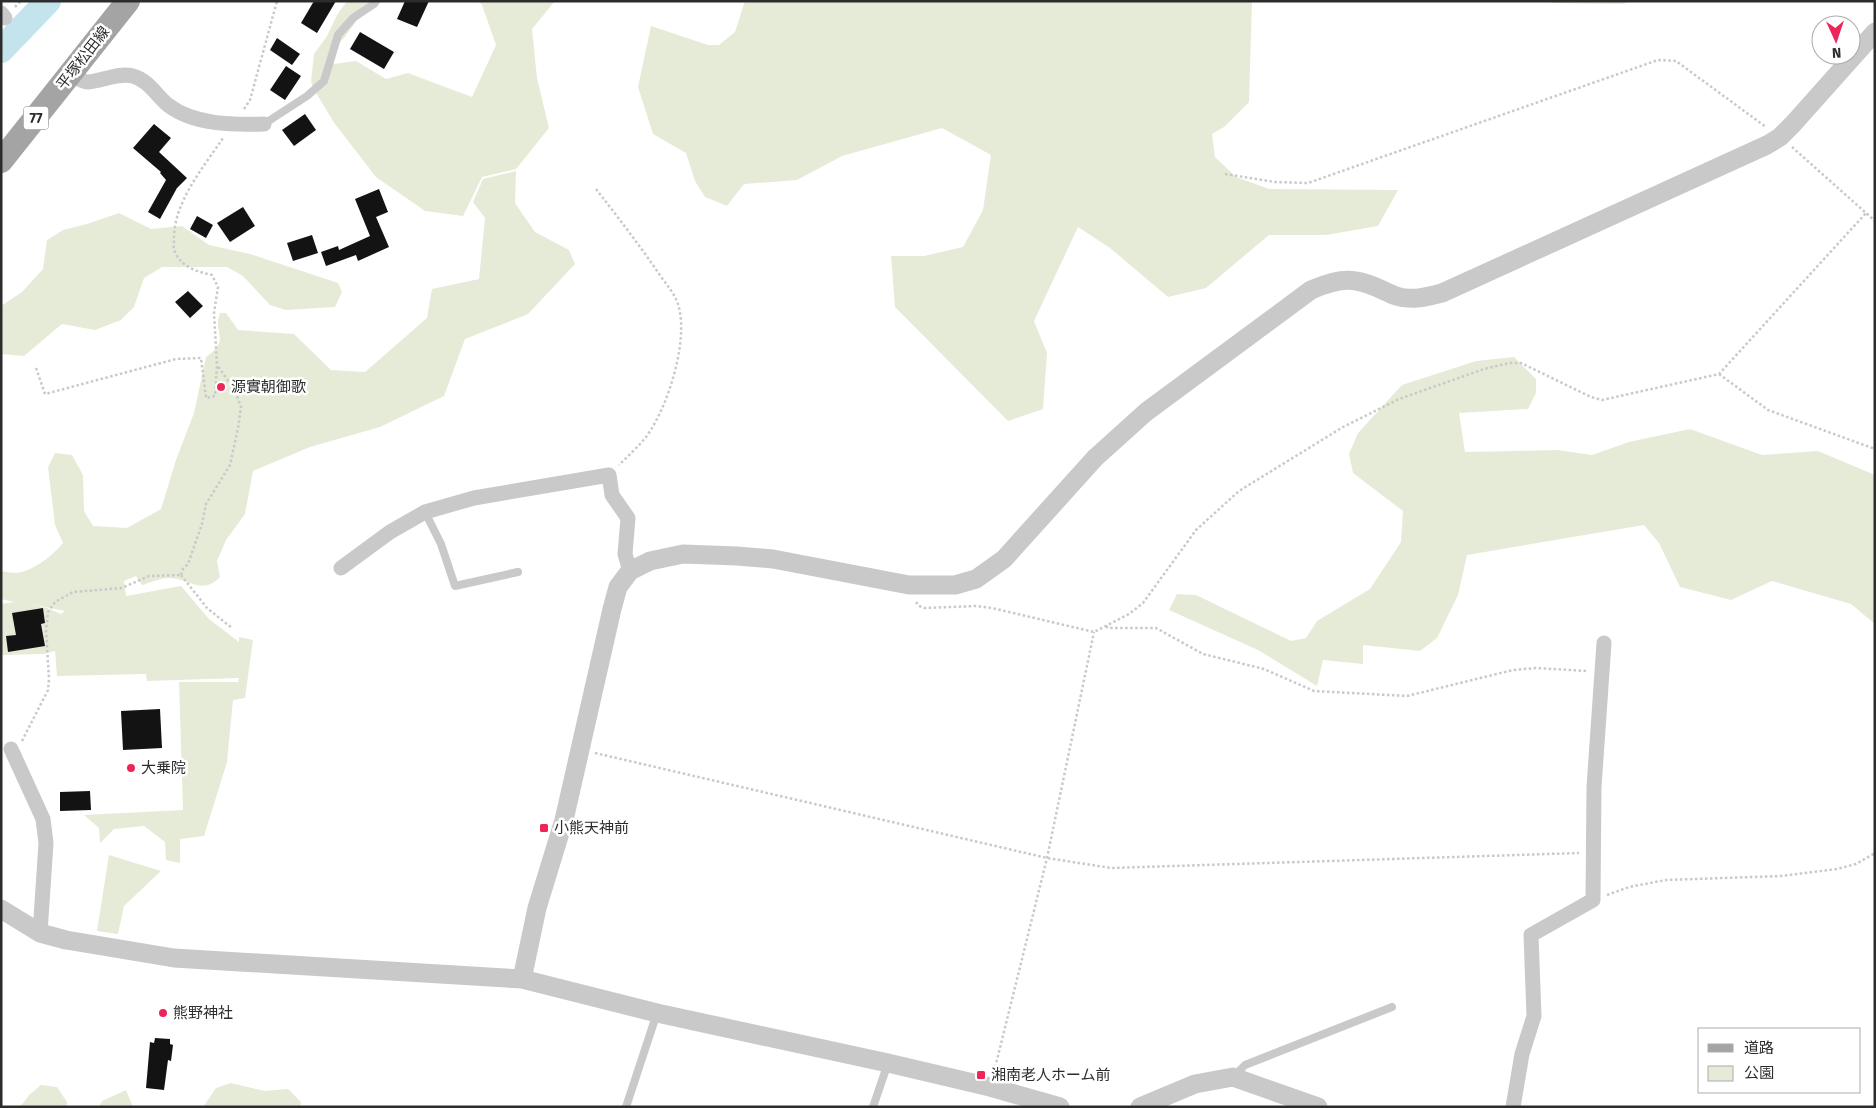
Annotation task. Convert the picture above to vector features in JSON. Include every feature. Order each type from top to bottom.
[{"type":"main road","name":"平塚松田線","points":[[1,162],[128,1]]},
{"type":"street","points":[[522,979],[537,908],[564,820],[612,608],[618,587],[630,571],[650,561],[683,554],[772,559],[915,586],[955,585],[976,579],[1004,559],[1095,458],[1146,412],[1311,290],[1329,282],[1355,281],[1404,298],[1425,298],[1442,293],[1767,145],[1780,137],[1875,32]]},
{"type":"street","points":[[70,75],[87,82],[124,74],[135,76],[168,106],[189,118],[233,124],[264,124]]},
{"type":"street","points":[[341,568],[390,532],[425,512],[474,498],[610,475],[612,495],[628,518],[625,554],[630,571]]},
{"type":"street","points":[[1513,1107],[1522,1054],[1534,1016],[1531,935],[1593,900],[1594,787],[1604,642]]},
{"type":"street","points":[[6,750],[43,819],[46,843],[40,933]]},
{"type":"street","points":[[1,909],[40,933],[66,940],[174,958],[522,979],[657,1013],[990,1087],[1060,1107]]},
{"type":"street","points":[[1140,1107],[1195,1084],[1233,1077],[1318,1107]]},
{"type":"lane","points":[[264,124],[307,96],[324,80],[338,35],[353,18],[376,1]]},
{"type":"lane","points":[[425,512],[441,544],[455,586],[518,572]]},
{"type":"lane","points":[[1233,1077],[1245,1066],[1392,1007]]},
{"type":"lane","points":[[626,1107],[657,1013]]},
{"type":"lane","points":[[873,1107],[888,1063]]},
{"type":"path","points":[[36,368],[45,394],[176,359],[202,358],[206,398],[215,396],[217,365],[214,313],[218,287],[212,275],[199,272],[185,265],[174,251],[174,230],[184,198],[250,100],[277,1]]},
{"type":"path","points":[[1225,174],[1275,182],[1308,183],[1658,60],[1676,61],[1780,137],[1875,221]]},
{"type":"path","points":[[596,189],[638,242],[675,298],[679,311],[680,326],[676,365],[670,393],[663,409],[646,438],[610,475]]},
{"type":"path","points":[[915,586],[916,602],[919,606],[926,608],[976,606],[992,608],[1094,632],[1129,614],[1143,603],[1196,530],[1239,492],[1343,427],[1398,399],[1484,369],[1509,363],[1521,363],[1591,397],[1602,400],[1719,374],[1866,213]]},
{"type":"path","points":[[181,575],[183,569],[188,564],[202,524],[206,504],[230,465],[238,428],[241,407],[235,392],[217,365]]},
{"type":"path","points":[[1719,374],[1768,410],[1875,449]]},
{"type":"path","points":[[6,750],[21,744],[48,690],[46,630],[48,612],[55,602],[73,592],[122,588],[149,576],[181,575]]},
{"type":"path","points":[[181,575],[207,608],[232,628]]},
{"type":"path","points":[[1106,626],[1108,628],[1156,628],[1203,654],[1264,669],[1314,691],[1407,696],[1513,670],[1536,668],[1601,672]]},
{"type":"path","points":[[990,1087],[1047,858],[1094,632]]},
{"type":"path","points":[[579,750],[1047,858],[1111,868],[1593,852]]},
{"type":"path","points":[[1593,900],[1629,887],[1666,880],[1781,876],[1837,869],[1856,864],[1875,853]]},
{"type":"green space","points":[[347,1],[371,1],[344,38],[329,54],[329,61],[334,64],[356,61],[386,79],[408,73],[472,97],[496,45],[482,5],[478,1],[555,1],[532,29],[537,78],[549,128],[516,169],[482,177],[463,216],[425,211],[376,177],[335,124],[313,88],[311,81],[314,54],[327,36],[337,15]]},
{"type":"green space","points":[[745,1],[1252,1],[1249,102],[1224,127],[1212,134],[1215,157],[1236,177],[1269,189],[1398,190],[1378,226],[1326,235],[1269,235],[1206,288],[1168,297],[1110,248],[1078,227],[1034,321],[1047,353],[1043,409],[1008,421],[895,307],[891,256],[924,256],[963,247],[983,210],[991,155],[942,128],[842,156],[797,180],[744,184],[727,206],[705,197],[695,181],[686,153],[653,134],[638,87],[651,26],[708,45],[719,45],[735,32]]},
{"type":"green space","points":[[1552,1],[1632,1],[1622,4],[1551,3]]},
{"type":"green space","points":[[516,171],[515,203],[535,232],[569,250],[575,264],[528,314],[465,339],[444,396],[380,427],[310,447],[253,471],[245,514],[226,540],[217,561],[220,577],[213,582],[201,586],[169,578],[142,585],[136,576],[124,581],[126,596],[181,586],[209,619],[239,642],[239,637],[253,640],[245,698],[233,700],[227,762],[204,836],[180,839],[180,863],[166,860],[165,842],[144,826],[114,829],[100,843],[99,828],[84,815],[183,810],[179,682],[238,682],[239,678],[147,681],[146,674],[57,676],[55,651],[44,654],[1,655],[1,604],[14,602],[1,599],[1,571],[17,573],[37,566],[54,553],[63,543],[55,525],[48,467],[55,453],[72,455],[83,475],[84,511],[93,526],[127,528],[161,509],[176,460],[194,413],[206,357],[214,351],[220,341],[218,320],[220,313],[226,313],[238,330],[294,334],[331,370],[365,372],[427,318],[432,289],[479,279],[485,218],[473,202],[483,179]],"holes":[[[25,603],[65,611],[61,614],[47,608]]]},
{"type":"green space","points":[[119,213],[151,229],[182,226],[209,245],[250,254],[338,283],[342,292],[335,307],[286,310],[270,305],[243,276],[227,267],[162,267],[144,278],[134,307],[121,320],[95,330],[62,324],[24,356],[1,354],[1,306],[22,292],[43,269],[47,240],[63,230]]},
{"type":"green space","points":[[1514,357],[1536,379],[1536,393],[1528,409],[1459,413],[1465,452],[1557,450],[1592,455],[1629,442],[1690,429],[1762,455],[1818,451],[1875,475],[1875,624],[1851,604],[1772,581],[1731,600],[1680,587],[1659,543],[1644,525],[1467,555],[1458,595],[1437,638],[1420,651],[1363,645],[1363,664],[1323,660],[1317,686],[1258,650],[1169,610],[1177,594],[1196,595],[1291,641],[1306,638],[1317,621],[1370,589],[1401,542],[1403,511],[1353,473],[1349,454],[1358,433],[1402,385],[1476,361]]},
{"type":"green space","points":[[109,855],[161,871],[124,906],[118,934],[97,931]]},
{"type":"green space","points":[[231,1083],[265,1091],[288,1089],[301,1102],[300,1107],[203,1107],[216,1088]]},
{"type":"green space","points":[[41,1085],[57,1087],[67,1102],[67,1107],[20,1107],[29,1095]]},
{"type":"green space","points":[[126,1090],[133,1107],[99,1107],[102,1101]]},
{"type":"building","points":[[314,1],[336,1],[317,33],[301,23]]},
{"type":"building","points":[[405,1],[429,1],[417,27],[397,19]]},
{"type":"building","points":[[360,32],[394,52],[384,69],[350,49]]},
{"type":"building","points":[[277,38],[300,54],[292,65],[270,50]]},
{"type":"building","points":[[286,66],[301,76],[285,100],[270,90]]},
{"type":"building","points":[[305,114],[316,130],[294,146],[282,130]]},
{"type":"building","points":[[154,124],[171,138],[159,152],[187,178],[177,188],[160,219],[148,212],[166,180],[161,172],[133,148]]},
{"type":"building","points":[[379,189],[388,212],[376,217],[389,247],[358,261],[356,255],[326,266],[321,252],[338,246],[339,250],[370,236],[355,199]]},
{"type":"building","points":[[243,207],[255,226],[230,242],[217,223]]},
{"type":"building","points":[[197,216],[213,225],[206,238],[190,229]]},
{"type":"building","points":[[312,235],[318,253],[293,261],[287,243]]},
{"type":"building","points":[[188,291],[203,306],[190,318],[175,302]]},
{"type":"building","points":[[43,608],[45,623],[41,624],[45,646],[8,652],[6,636],[16,635],[12,613]]},
{"type":"building","points":[[160,709],[162,748],[123,750],[121,711]]},
{"type":"building","points":[[90,791],[91,810],[60,811],[60,792]]},
{"type":"building","points":[[155,1038],[170,1039],[170,1044],[173,1045],[171,1061],[168,1060],[164,1090],[146,1088],[150,1042],[154,1043]]},
{"type":"waterway","points":[[1,50],[48,1]]},
{"type":"place","name":"源實朝御歌","points":[[221,387]]},
{"type":"place","name":"大乗院","points":[[131,768]]},
{"type":"place","name":"小熊天神前","points":[[544,828]]},
{"type":"place","name":"熊野神社","points":[[163,1013]]},
{"type":"place","name":"湘南老人ホーム前","points":[[981,1075]]}]
